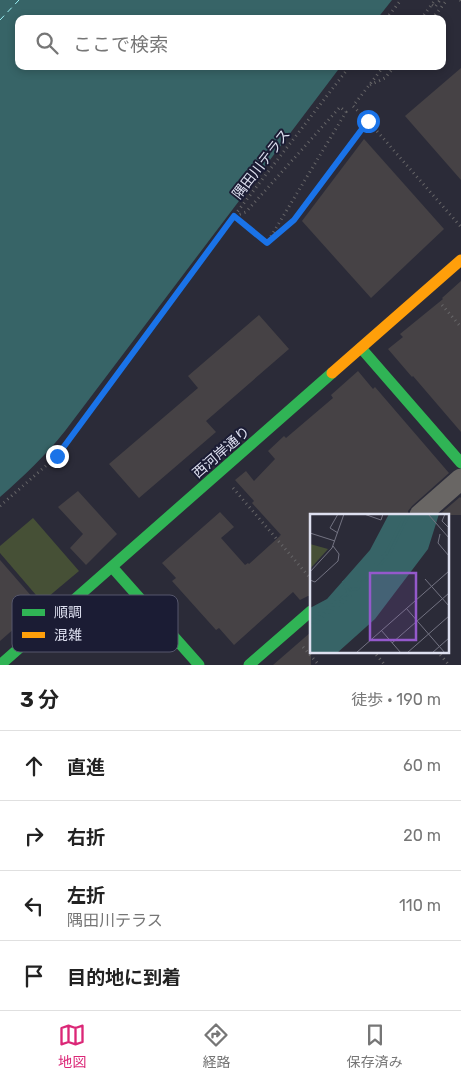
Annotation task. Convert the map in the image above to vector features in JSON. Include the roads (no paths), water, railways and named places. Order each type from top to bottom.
[{"type":"street","name":"西河岸通り","points":[[80,595],[461,260]]},
{"type":"street","points":[[361,348],[461,463]]},
{"type":"street","points":[[421,514],[461,479]]},
{"type":"street","points":[[112,567],[137,595]]},
{"type":"street","points":[[249,665],[310,612]]},
{"type":"street","points":[[178,641],[199,665]]},
{"type":"street","name":"西河岸通り","points":[[0,665],[15,652]]}]
